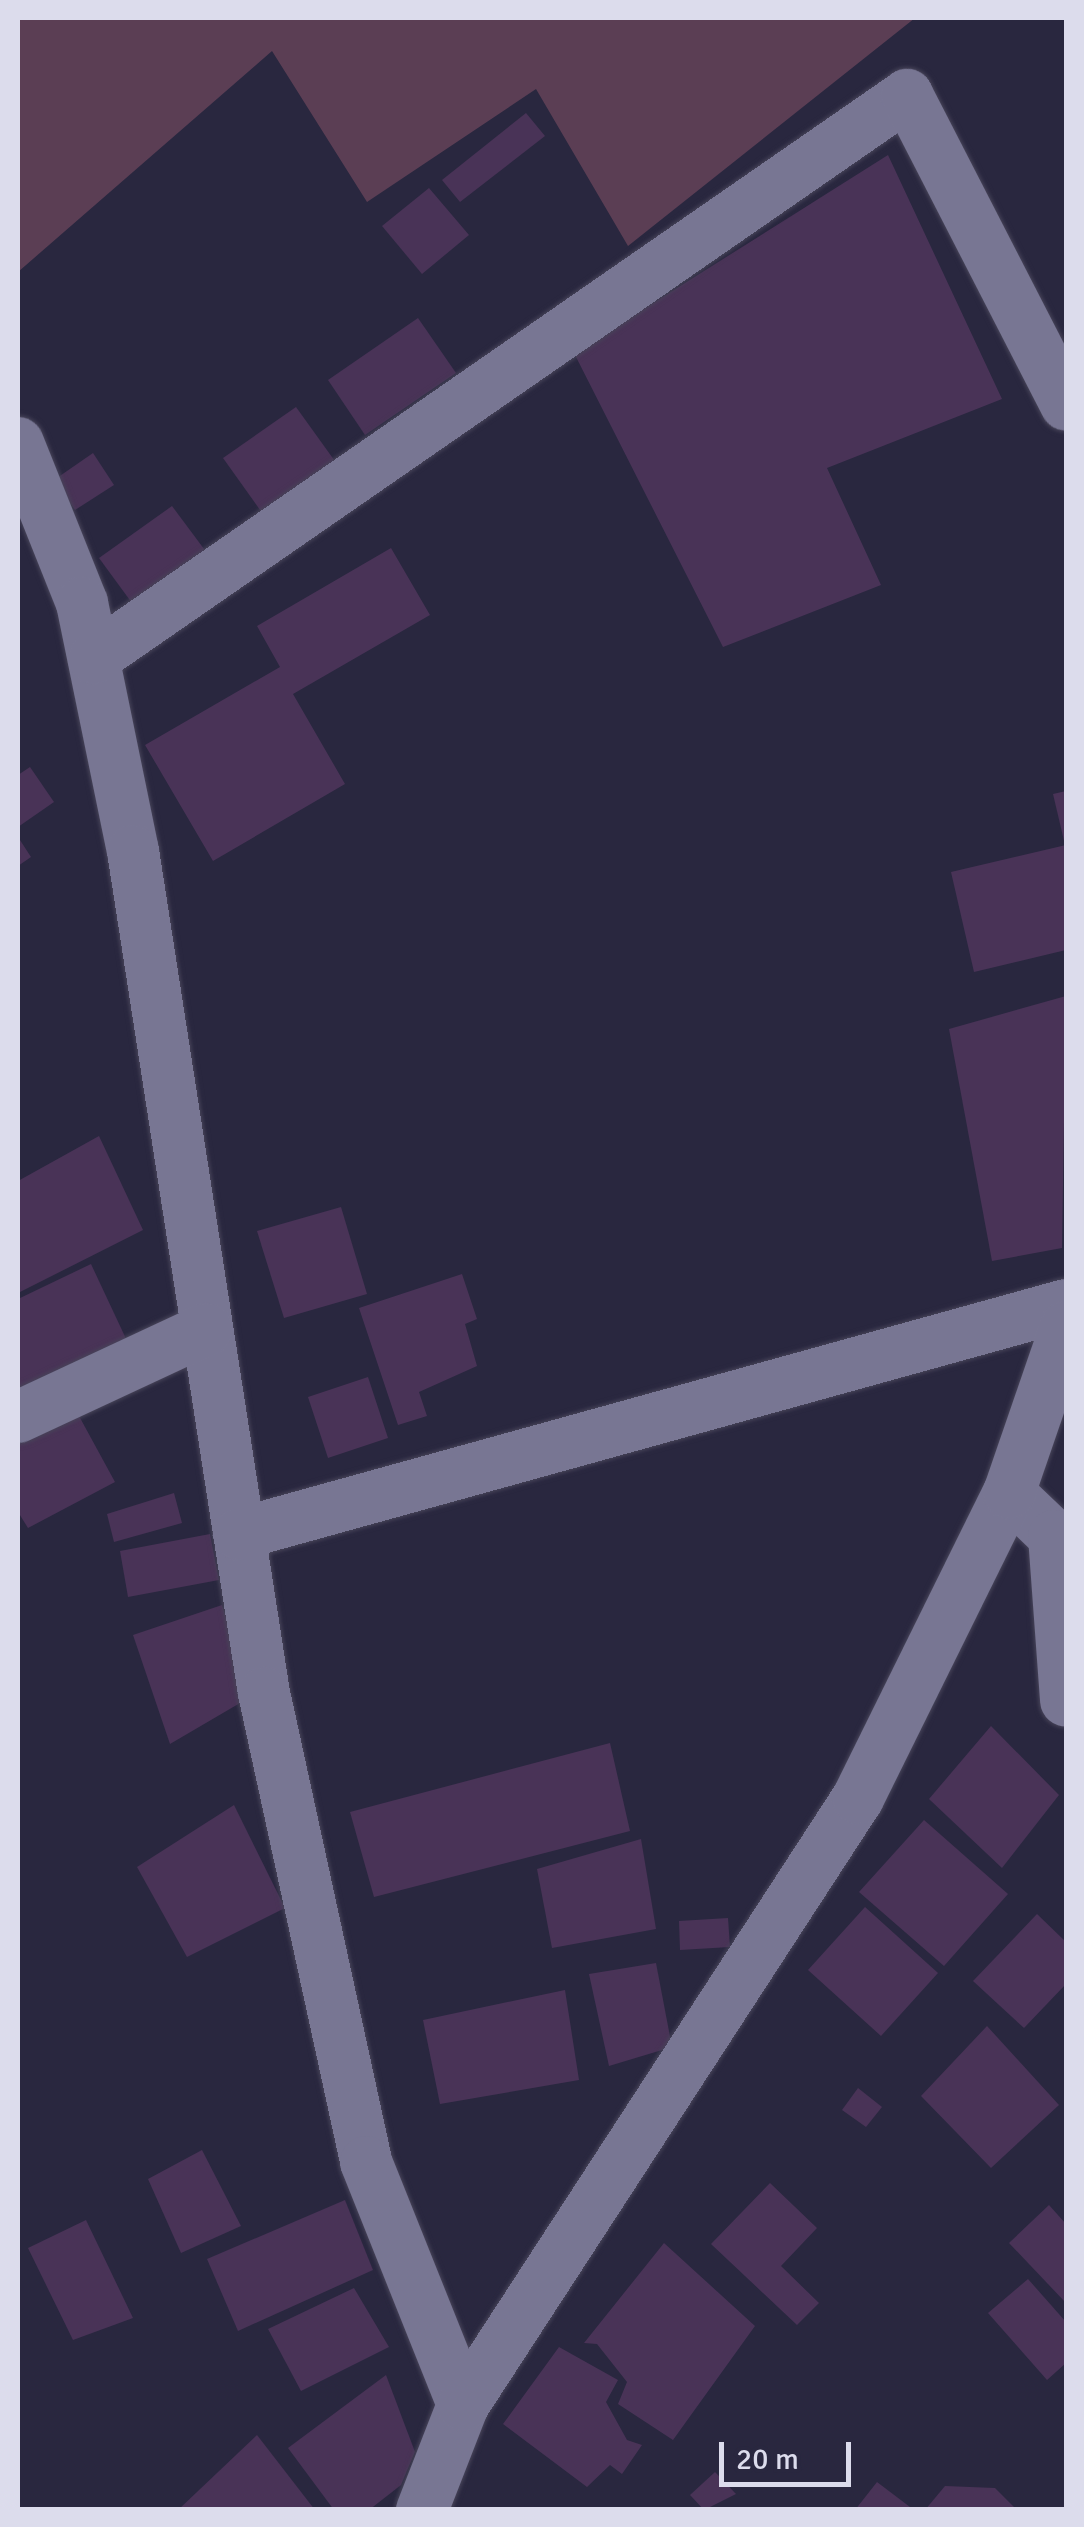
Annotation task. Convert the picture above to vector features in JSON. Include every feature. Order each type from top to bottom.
[{"type":"street","points":[[94,658],[907,96],[1066,404]]},
{"type":"street","points":[[18,443],[82,603],[94,658],[239,1534],[366,2162],[463,2405]]},
{"type":"street","points":[[239,1534],[1066,1305]]},
{"type":"street","points":[[422,2510],[463,2405],[858,1798],[1009,1493],[1066,1326]]},
{"type":"street","points":[[18,1417],[207,1329]]},
{"type":"street","points":[[1009,1493],[1054,1536],[1066,1700]]},
{"type":"shaded area","points":[[18,18],[915,18],[628,246],[536,89],[367,202],[272,51],[18,272]]},
{"type":"building","points":[[526,113],[545,136],[460,202],[442,180]]},
{"type":"building","points":[[888,155],[1002,399],[827,468],[881,585],[723,647],[574,353]]},
{"type":"building","points":[[429,188],[469,235],[422,274],[382,226]]},
{"type":"building","points":[[418,318],[456,373],[365,435],[328,380]]},
{"type":"building","points":[[296,407],[337,464],[265,517],[223,458]]},
{"type":"building","points":[[93,453],[114,485],[75,510],[54,480]]},
{"type":"building","points":[[172,506],[213,561],[140,614],[99,558]]},
{"type":"building","points":[[391,548],[430,615],[293,694],[345,784],[213,861],[145,745],[280,667],[257,626]]},
{"type":"building","points":[[30,767],[54,802],[18,827],[18,775]]},
{"type":"building","points":[[1066,791],[1066,845],[1065,845],[1053,794]]},
{"type":"building","points":[[18,837],[31,857],[18,866]]},
{"type":"building","points":[[1066,845],[1066,950],[974,972],[951,872]]},
{"type":"building","points":[[1066,996],[1062,1248],[992,1261],[949,1029]]},
{"type":"building","points":[[99,1136],[143,1230],[18,1293],[18,1181]]},
{"type":"building","points":[[341,1207],[367,1294],[284,1318],[257,1231]]},
{"type":"building","points":[[91,1264],[128,1343],[18,1393],[18,1299]]},
{"type":"building","points":[[462,1274],[477,1319],[465,1324],[477,1366],[419,1392],[427,1416],[398,1425],[359,1308]]},
{"type":"building","points":[[368,1377],[388,1438],[328,1458],[308,1397]]},
{"type":"building","points":[[73,1405],[115,1482],[28,1528],[18,1512],[18,1434]]},
{"type":"building","points":[[174,1493],[182,1523],[114,1542],[107,1514]]},
{"type":"building","points":[[210,1534],[219,1580],[128,1597],[120,1551]]},
{"type":"building","points":[[222,1605],[252,1696],[170,1744],[133,1635]]},
{"type":"building","points":[[991,1726],[1059,1795],[1002,1868],[929,1799]]},
{"type":"building","points":[[610,1743],[630,1831],[374,1897],[350,1812]]},
{"type":"building","points":[[234,1805],[285,1908],[187,1957],[137,1867]]},
{"type":"building","points":[[924,1820],[1008,1894],[944,1966],[859,1892]]},
{"type":"building","points":[[641,1839],[656,1929],[552,1948],[537,1869]]},
{"type":"building","points":[[865,1907],[938,1973],[881,2036],[808,1970]]},
{"type":"building","points":[[1037,1914],[1066,1942],[1066,1984],[1024,2028],[973,1981]]},
{"type":"building","points":[[728,1918],[730,1947],[680,1950],[679,1921]]},
{"type":"building","points":[[656,1963],[672,2047],[609,2066],[589,1974]]},
{"type":"building","points":[[565,1990],[579,2080],[440,2104],[423,2020]]},
{"type":"building","points":[[987,2026],[1059,2105],[991,2168],[921,2096]]},
{"type":"building","points":[[858,2088],[882,2107],[866,2127],[842,2110]]},
{"type":"building","points":[[202,2150],[241,2226],[181,2253],[148,2179]]},
{"type":"building","points":[[770,2183],[817,2228],[781,2266],[819,2303],[797,2325],[711,2244]]},
{"type":"building","points":[[345,2200],[373,2270],[238,2331],[207,2259]]},
{"type":"building","points":[[1049,2205],[1066,2224],[1066,2303],[1009,2243]]},
{"type":"building","points":[[86,2220],[133,2318],[73,2340],[28,2248]]},
{"type":"building","points":[[664,2243],[755,2326],[673,2440],[618,2404],[627,2382],[597,2344],[584,2343]]},
{"type":"building","points":[[1028,2279],[1066,2322],[1066,2363],[1047,2380],[988,2313]]},
{"type":"building","points":[[354,2288],[389,2347],[301,2391],[268,2329]]},
{"type":"building","points":[[559,2347],[618,2380],[606,2402],[627,2440],[642,2445],[622,2474],[610,2465],[587,2487],[503,2424]]},
{"type":"building","points":[[386,2375],[415,2452],[401,2485],[369,2510],[334,2510],[288,2448]]},
{"type":"building","points":[[257,2435],[315,2510],[178,2510]]},
{"type":"building","points":[[715,2472],[736,2494],[704,2510],[690,2495]]},
{"type":"building","points":[[877,2482],[914,2510],[855,2510]]},
{"type":"building","points":[[945,2486],[995,2488],[1017,2510],[925,2510]]}]
